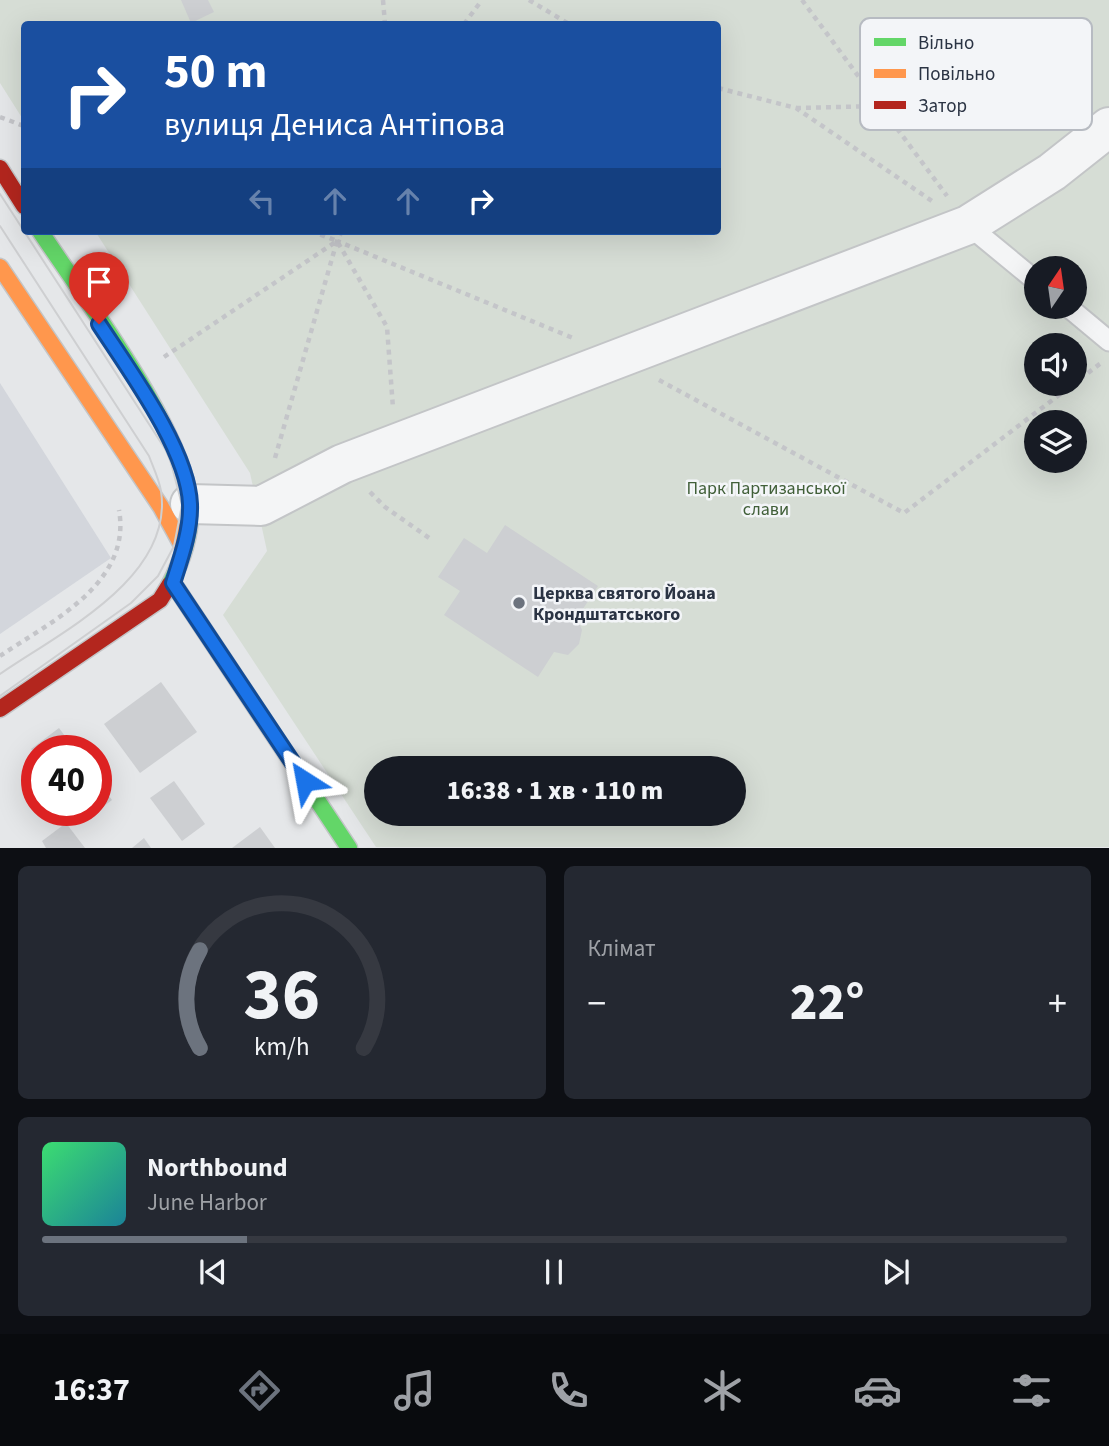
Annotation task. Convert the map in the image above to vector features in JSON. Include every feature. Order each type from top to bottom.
[{"type":"street","points":[[190,504],[261,506],[342,464],[968,225],[1052,172],[1109,127]]},
{"type":"street","points":[[0,168],[21,201]]},
{"type":"street","points":[[0,709],[160,600],[173,583],[184,549],[190,504],[181,463],[150,405],[43,235]]},
{"type":"street","points":[[0,267],[160,507],[184,549]]},
{"type":"street","points":[[173,583],[349,848]]},
{"type":"lane","points":[[968,225],[1024,271]]},
{"type":"lane","points":[[1083,319],[1109,341]]},
{"type":"path","points":[[383,0],[385,21]]},
{"type":"path","points":[[466,21],[482,0]]},
{"type":"path","points":[[529,0],[564,21]]},
{"type":"path","points":[[802,0],[860,79]]},
{"type":"path","points":[[721,89],[796,108],[860,106]]},
{"type":"path","points":[[796,108],[968,225]]},
{"type":"path","points":[[0,117],[21,125]]},
{"type":"path","points":[[898,130],[968,225]]},
{"type":"path","points":[[321,235],[617,357],[904,513],[1109,358]]},
{"type":"path","points":[[261,506],[340,235]]},
{"type":"path","points":[[158,361],[337,241]]},
{"type":"path","points":[[337,241],[387,327],[396,443]]},
{"type":"path","points":[[342,464],[385,507],[432,540]]},
{"type":"path","points":[[0,656],[91,594],[110,566],[118,542],[118,504]]},
{"type":"shaded area","points":[[0,383],[111,558],[0,634]]},
{"type":"green space","name":"Парк Партизанської слави","points":[[0,0],[1109,0],[1109,847],[376,847],[223,615],[267,551],[250,473],[98,235],[721,235],[721,21],[21,21],[21,116],[0,83]]},
{"type":"building","points":[[181,0],[208,0],[214,12],[190,21]]},
{"type":"building","name":"Церква святого Йоана Крондштатського","points":[[505,525],[598,586],[577,618],[582,630],[579,644],[568,655],[554,652],[538,677],[444,615],[460,591],[438,577],[464,538],[487,553]]},
{"type":"building","points":[[161,682],[197,732],[140,773],[104,724]]},
{"type":"building","points":[[59,728],[64,735],[50,735]]},
{"type":"building","points":[[174,781],[205,824],[182,841],[150,798]]},
{"type":"building","points":[[62,826],[68,826],[85,848],[46,848],[42,841]]},
{"type":"building","points":[[260,827],[275,848],[232,848]]},
{"type":"building","points":[[144,838],[151,848],[132,848]]},
{"type":"tram line","points":[[0,194],[21,226]]},
{"type":"tram line","points":[[0,226],[149,456],[161,491],[160,522],[150,551],[131,576],[108,600],[80,621],[0,674]]},
{"type":"tram line","points":[[0,696],[131,603],[158,576],[174,546],[182,505],[169,455],[27,235]]},
{"type":"traffic: fast","points":[[43,235],[153,404],[172,442],[185,477],[190,507],[189,527],[182,556],[170,584]]},
{"type":"traffic: fast","points":[[173,583],[349,848]]},
{"type":"traffic: slow","points":[[0,267],[161,507],[184,549]]},
{"type":"traffic: jam","points":[[0,168],[21,201]]},
{"type":"traffic: jam","points":[[0,709],[160,600],[170,584]]},
{"type":"place","name":"Церква святого Йоана Крондштатського","points":[[519,603]]},
{"type":"route","points":[[99,324],[144,393],[181,463],[190,504],[184,549],[173,583],[305,781]]}]
